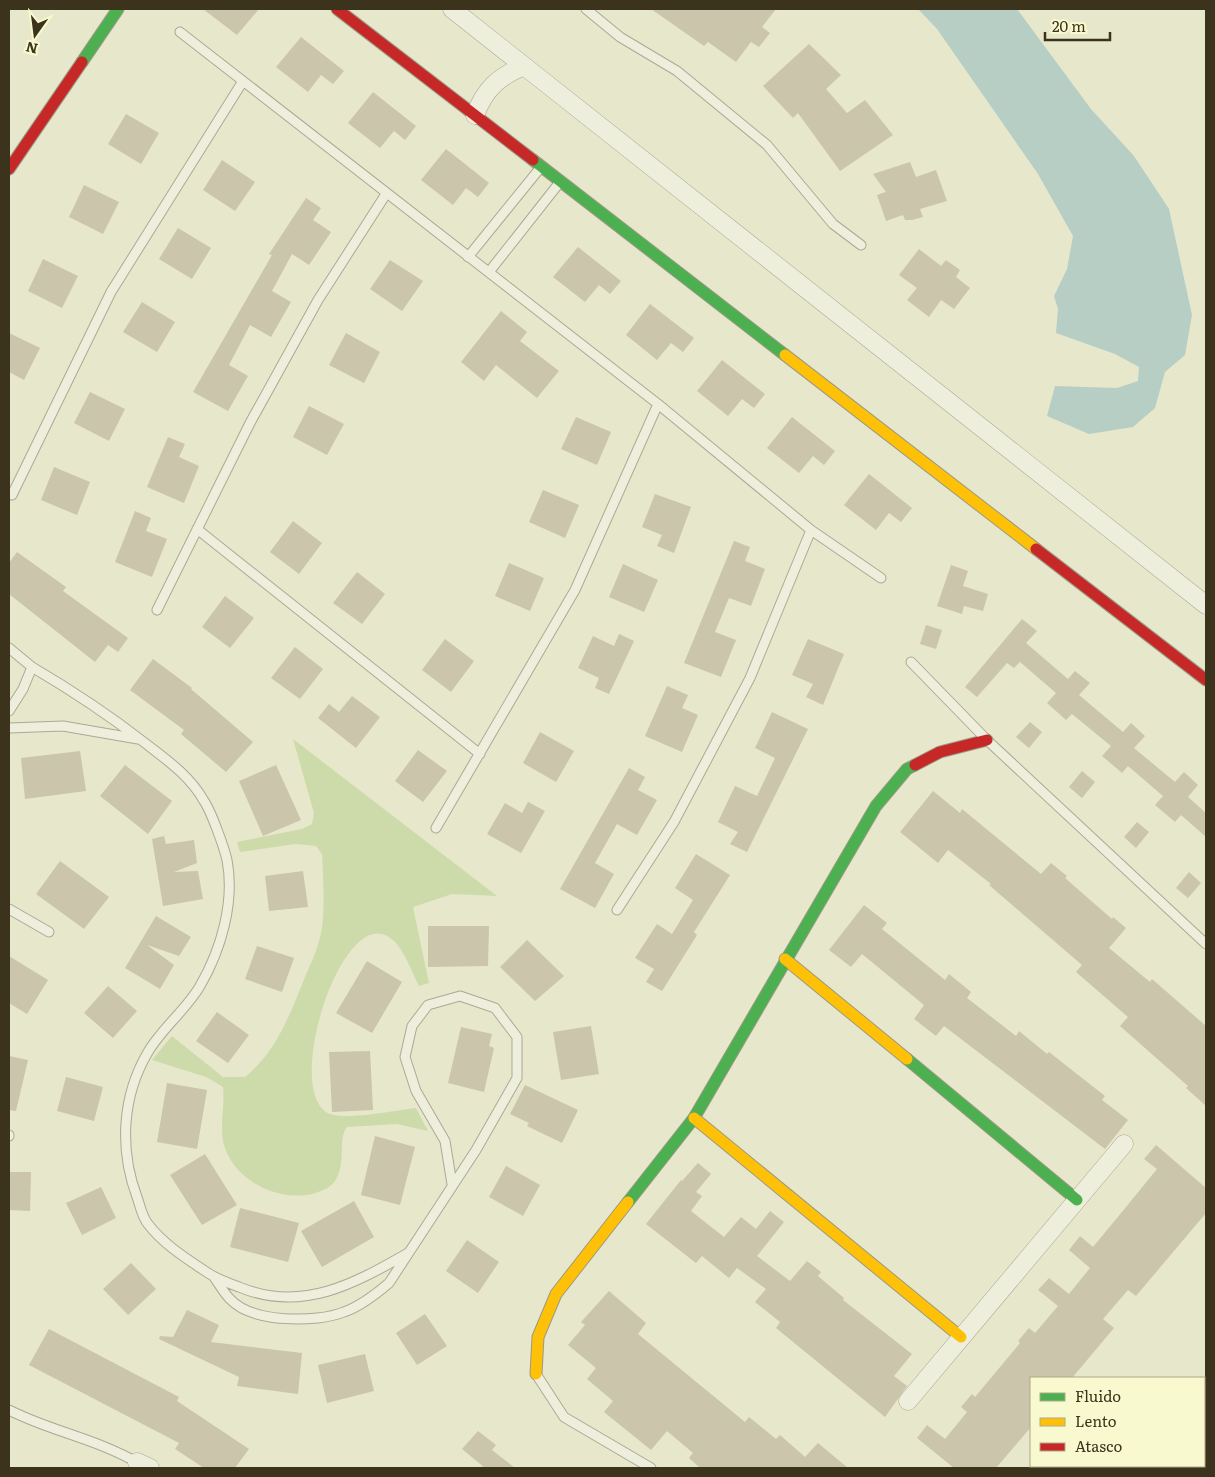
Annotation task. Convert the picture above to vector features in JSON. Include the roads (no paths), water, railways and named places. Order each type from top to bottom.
[{"type":"street","points":[[9,169],[118,9]]},
{"type":"street","points":[[337,9],[1206,680]]},
{"type":"street","points":[[452,9],[1206,606]]},
{"type":"street","points":[[475,115],[480,101],[491,84],[504,74],[524,66]]},
{"type":"street","points":[[536,1374],[538,1337],[556,1294],[694,1118],[876,806],[907,769],[940,752],[987,740]]},
{"type":"street","points":[[785,960],[1077,1200]]},
{"type":"street","points":[[694,1118],[962,1337]]},
{"type":"street","points":[[908,1401],[1124,1144]]},
{"type":"lane","points":[[586,9],[620,37],[677,71],[768,145],[833,224],[862,245]]},
{"type":"lane","points":[[180,32],[658,404],[811,530],[881,578]]},
{"type":"lane","points":[[12,495],[110,292],[243,81]]},
{"type":"lane","points":[[468,257],[541,166]]},
{"type":"lane","points":[[489,272],[561,181]]},
{"type":"lane","points":[[157,610],[250,423],[314,308],[386,194]]},
{"type":"lane","points":[[436,828],[575,590],[658,404]]},
{"type":"lane","points":[[197,529],[480,754]]},
{"type":"lane","points":[[617,910],[674,822],[750,678],[811,530]]},
{"type":"lane","points":[[9,648],[32,667],[94,704],[180,770],[205,801],[227,859],[228,900],[218,948],[199,987],[150,1048],[139,1069],[131,1092],[125,1121],[127,1172],[146,1223],[183,1256],[214,1277],[252,1292],[281,1298],[325,1293],[363,1279],[408,1253]]},
{"type":"lane","points":[[911,662],[987,740],[1206,944]]},
{"type":"lane","points":[[9,710],[23,689],[32,667]]},
{"type":"lane","points":[[9,728],[63,726],[140,740]]},
{"type":"lane","points":[[9,909],[49,932]]},
{"type":"lane","points":[[214,1277],[231,1301],[254,1313],[296,1320],[343,1313],[369,1300],[390,1283],[452,1184],[476,1150],[517,1078],[517,1038],[495,1008],[460,996],[428,1005],[412,1026],[405,1057],[416,1091],[445,1141],[452,1184]]},
{"type":"lane","points":[[536,1374],[564,1417],[651,1468]]},
{"type":"lane","points":[[9,1410],[21,1416],[81,1436],[143,1466]]},
{"type":"lane","points":[[9,1421],[21,1416]]}]
